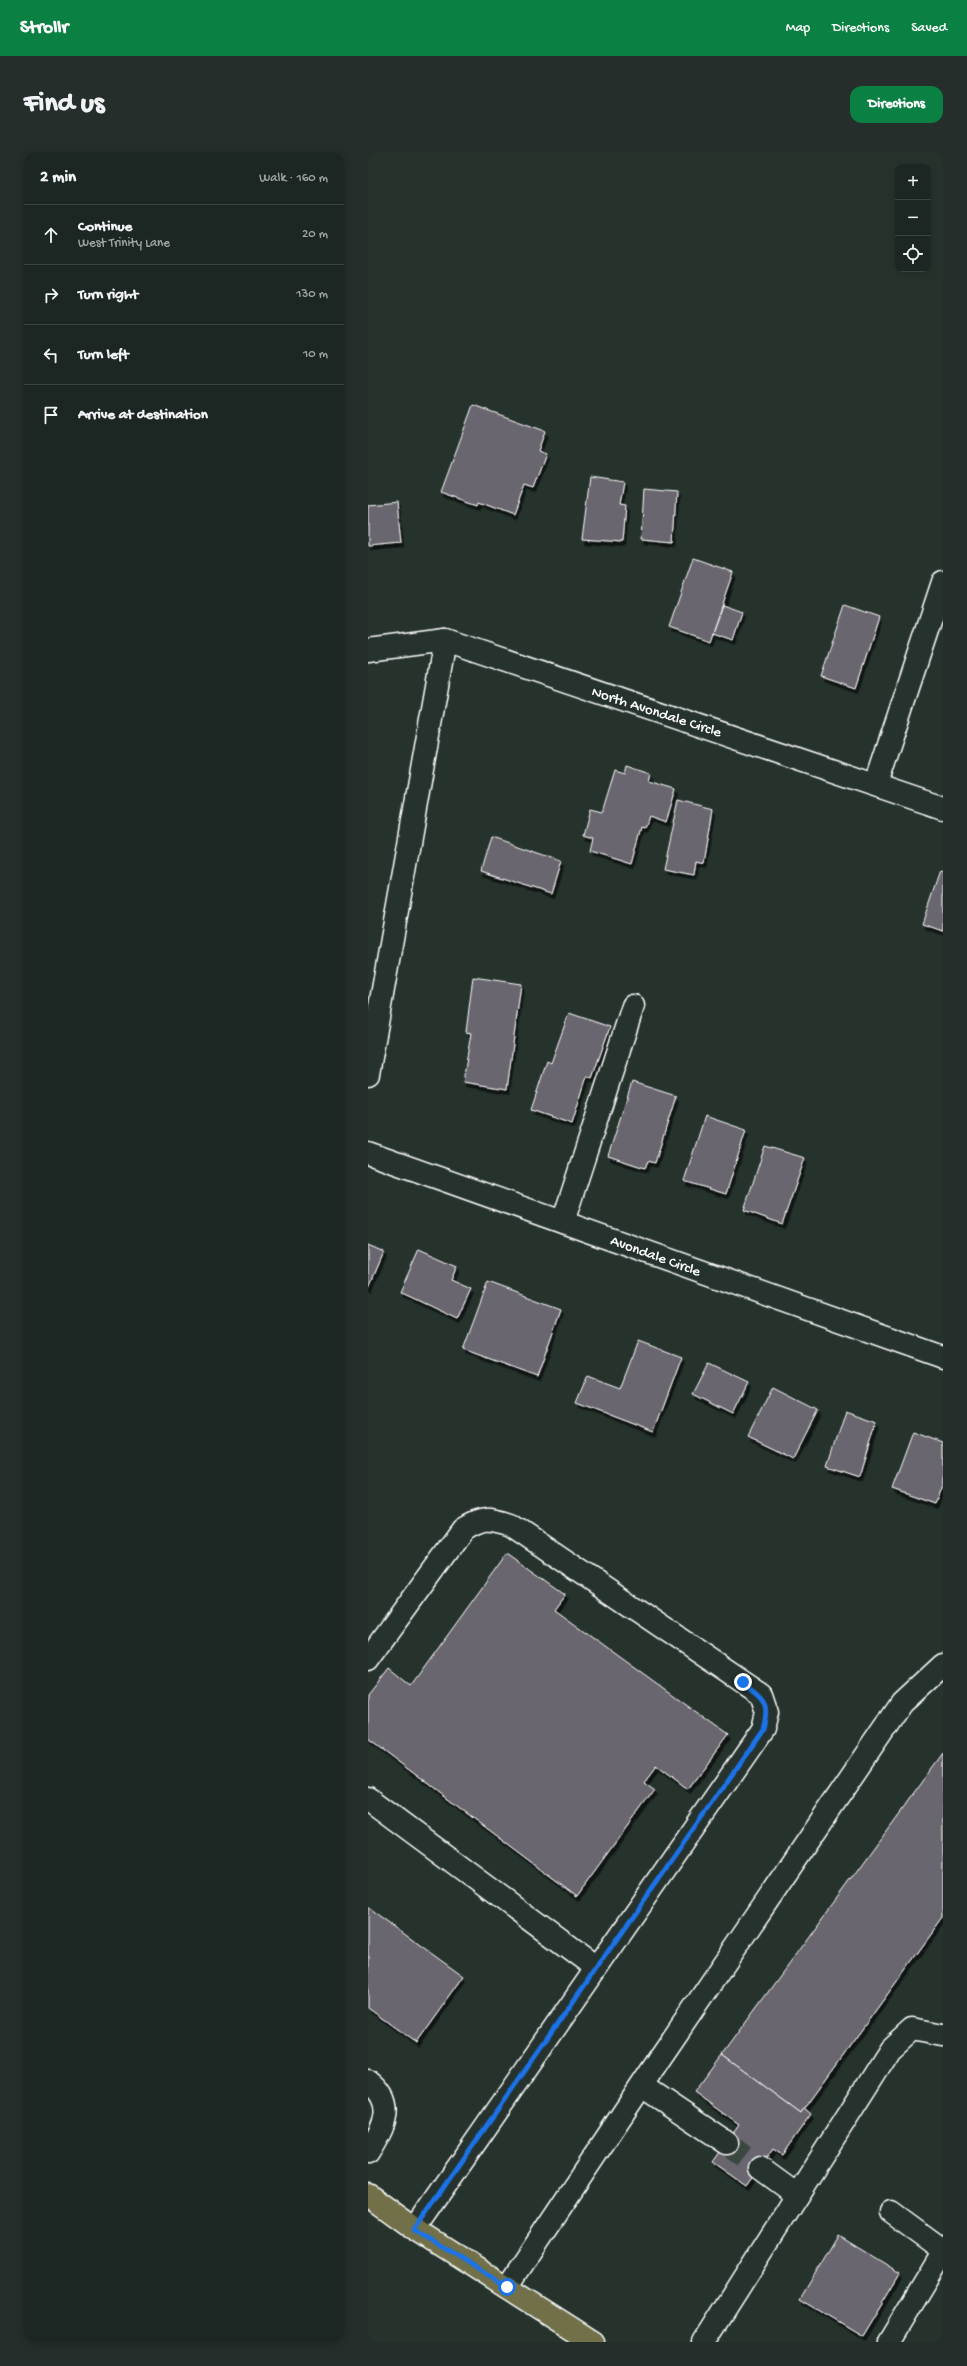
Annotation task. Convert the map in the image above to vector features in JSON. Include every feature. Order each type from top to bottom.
[{"type":"main road","points":[[368,2195],[414,2230],[507,2287],[589,2341]]},
{"type":"street","points":[[876,784],[943,582]]},
{"type":"street","points":[[368,1074],[445,640]]},
{"type":"street","name":"North Avondale Circle","points":[[368,650],[445,640],[876,784],[943,808]]},
{"type":"street","points":[[563,1222],[633,1006]]},
{"type":"street","name":"Avondale Circle","points":[[368,1153],[943,1357]]},
{"type":"street","points":[[368,1659],[463,1528],[477,1520],[495,1519],[511,1525],[761,1694],[767,1712],[763,1729],[414,2230]]},
{"type":"street","points":[[507,2287],[902,1703],[943,1665]]},
{"type":"street","points":[[368,1799],[596,1968]]},
{"type":"street","points":[[704,2342],[890,2049],[912,2029],[943,2035]]},
{"type":"street","points":[[368,2081],[375,2087],[387,2106],[383,2128],[368,2153]]},
{"type":"street","points":[[642,2086],[727,2143]]},
{"type":"street","points":[[760,2168],[797,2195]]},
{"type":"street","points":[[888,2342],[943,2251],[891,2212]]},
{"type":"building","points":[[473,405],[545,431],[538,451],[546,454],[533,488],[524,485],[513,515],[479,502],[478,505],[441,492]]},
{"type":"building","points":[[590,477],[623,482],[619,505],[625,506],[622,542],[582,539]]},
{"type":"building","points":[[644,489],[677,492],[674,542],[641,539]]},
{"type":"building","points":[[397,502],[401,543],[368,546],[368,505]]},
{"type":"building","points":[[693,558],[733,572],[709,641],[669,627]]},
{"type":"building","points":[[722,605],[742,612],[733,640],[712,633]]},
{"type":"building","points":[[845,605],[879,617],[856,688],[821,676]]},
{"type":"building","points":[[627,765],[651,773],[649,781],[676,789],[666,822],[649,816],[645,828],[642,827],[632,864],[590,851],[593,838],[583,835],[590,809],[602,812],[615,770],[625,773]]},
{"type":"building","points":[[678,800],[713,809],[704,863],[696,861],[694,875],[663,869]]},
{"type":"building","points":[[491,837],[561,861],[551,894],[481,871]]},
{"type":"building","points":[[940,871],[943,872],[943,931],[922,924]]},
{"type":"building","points":[[473,977],[521,984],[507,1089],[463,1082],[471,1033],[466,1032]]},
{"type":"building","points":[[569,1013],[610,1027],[592,1078],[587,1076],[572,1124],[531,1110],[547,1061],[551,1063]]},
{"type":"building","points":[[632,1082],[676,1096],[655,1163],[648,1161],[645,1168],[608,1156]]},
{"type":"building","points":[[705,1116],[746,1130],[726,1194],[684,1181]]},
{"type":"building","points":[[765,1146],[805,1158],[782,1224],[744,1210]]},
{"type":"building","points":[[368,1245],[384,1252],[369,1287],[368,1287]]},
{"type":"building","points":[[419,1249],[457,1266],[451,1280],[471,1289],[457,1319],[400,1292]]},
{"type":"building","points":[[488,1282],[561,1309],[537,1377],[463,1350]]},
{"type":"building","points":[[638,1341],[681,1357],[653,1432],[577,1403],[588,1376],[620,1388]]},
{"type":"building","points":[[709,1363],[749,1382],[733,1414],[693,1394]]},
{"type":"building","points":[[773,1387],[818,1410],[793,1459],[748,1437]]},
{"type":"building","points":[[845,1410],[877,1421],[860,1477],[827,1466]]},
{"type":"building","points":[[913,1432],[943,1443],[943,1482],[935,1504],[892,1489]]},
{"type":"building","points":[[507,1553],[565,1594],[554,1609],[728,1735],[688,1789],[656,1765],[644,1781],[655,1789],[577,1896],[368,1739],[368,1695],[389,1668],[411,1686]]},
{"type":"building","points":[[943,1753],[943,1918],[801,2113],[722,2055]]},
{"type":"building","points":[[368,1907],[464,1976],[416,2043],[368,2008]]},
{"type":"building","points":[[722,2055],[801,2113],[804,2108],[811,2114],[782,2155],[773,2149],[747,2186],[713,2162],[739,2125],[694,2092]]},
{"type":"building","points":[[838,2235],[900,2273],[862,2336],[800,2299]]},
{"type":"tunnel","points":[[727,2143],[760,2168]]},
{"type":"route","points":[[507,2287],[414,2230],[763,1729],[767,1712],[761,1694],[743,1682]]}]
